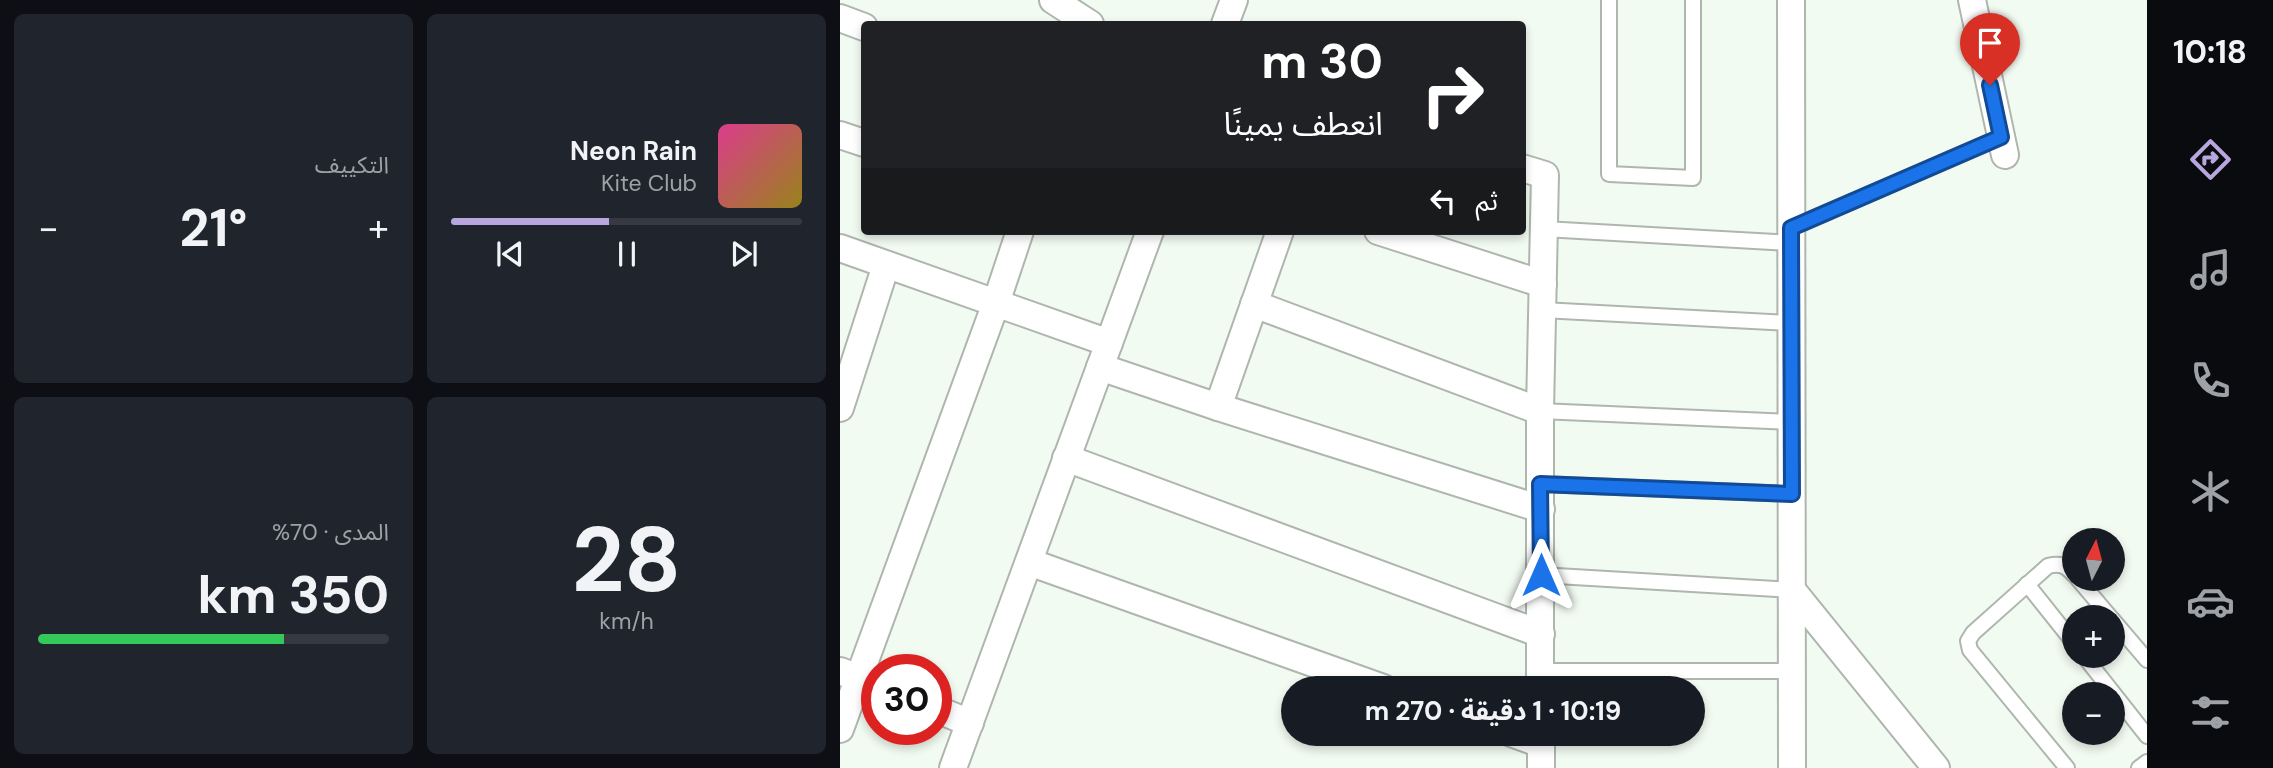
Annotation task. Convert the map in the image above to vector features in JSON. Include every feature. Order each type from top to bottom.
[{"type":"street","points":[[1053,0],[1085,21]]},
{"type":"street","points":[[1226,21],[1234,0]]},
{"type":"street","points":[[1791,0],[1792,768]]},
{"type":"street","points":[[1972,0],[2003,146]]},
{"type":"street","points":[[840,18],[861,26]]},
{"type":"street","points":[[840,135],[861,143]]},
{"type":"street","points":[[1526,169],[1545,175],[1540,411],[1540,676]]},
{"type":"street","points":[[840,729],[1019,235]]},
{"type":"street","points":[[953,768],[1149,235]]},
{"type":"street","points":[[1218,407],[1279,235]]},
{"type":"street","points":[[1390,235],[1543,284]]},
{"type":"street","points":[[840,248],[996,303],[1218,407],[1540,496]]},
{"type":"street","points":[[840,408],[886,265]]},
{"type":"street","points":[[1254,304],[1540,411]]},
{"type":"street","points":[[1066,458],[1541,634]]},
{"type":"street","points":[[1029,562],[1349,676]]},
{"type":"street","points":[[1792,590],[1936,768]]},
{"type":"street","points":[[952,716],[970,723]]},
{"type":"lane","points":[[1609,0],[1609,174],[1693,178],[1693,0]]},
{"type":"lane","points":[[1544,229],[1791,236],[2003,146]]},
{"type":"lane","points":[[1542,310],[1791,323]]},
{"type":"lane","points":[[1540,411],[1792,422]]},
{"type":"lane","points":[[1540,496],[1792,494]]},
{"type":"lane","points":[[2062,566],[2048,566],[1973,633],[1968,641],[1970,650],[2067,768]]},
{"type":"lane","points":[[1541,575],[1792,590]]},
{"type":"lane","points":[[2027,584],[2062,628]]},
{"type":"lane","points":[[2125,634],[2147,660]]},
{"type":"lane","points":[[2093,668],[2147,736]]},
{"type":"lane","points":[[1634,676],[1792,671]]},
{"type":"lane","points":[[2139,768],[2147,762]]},
{"type":"route","points":[[1541,575],[1540,484],[1792,494],[1791,228],[2001,137],[1990,85]]}]
